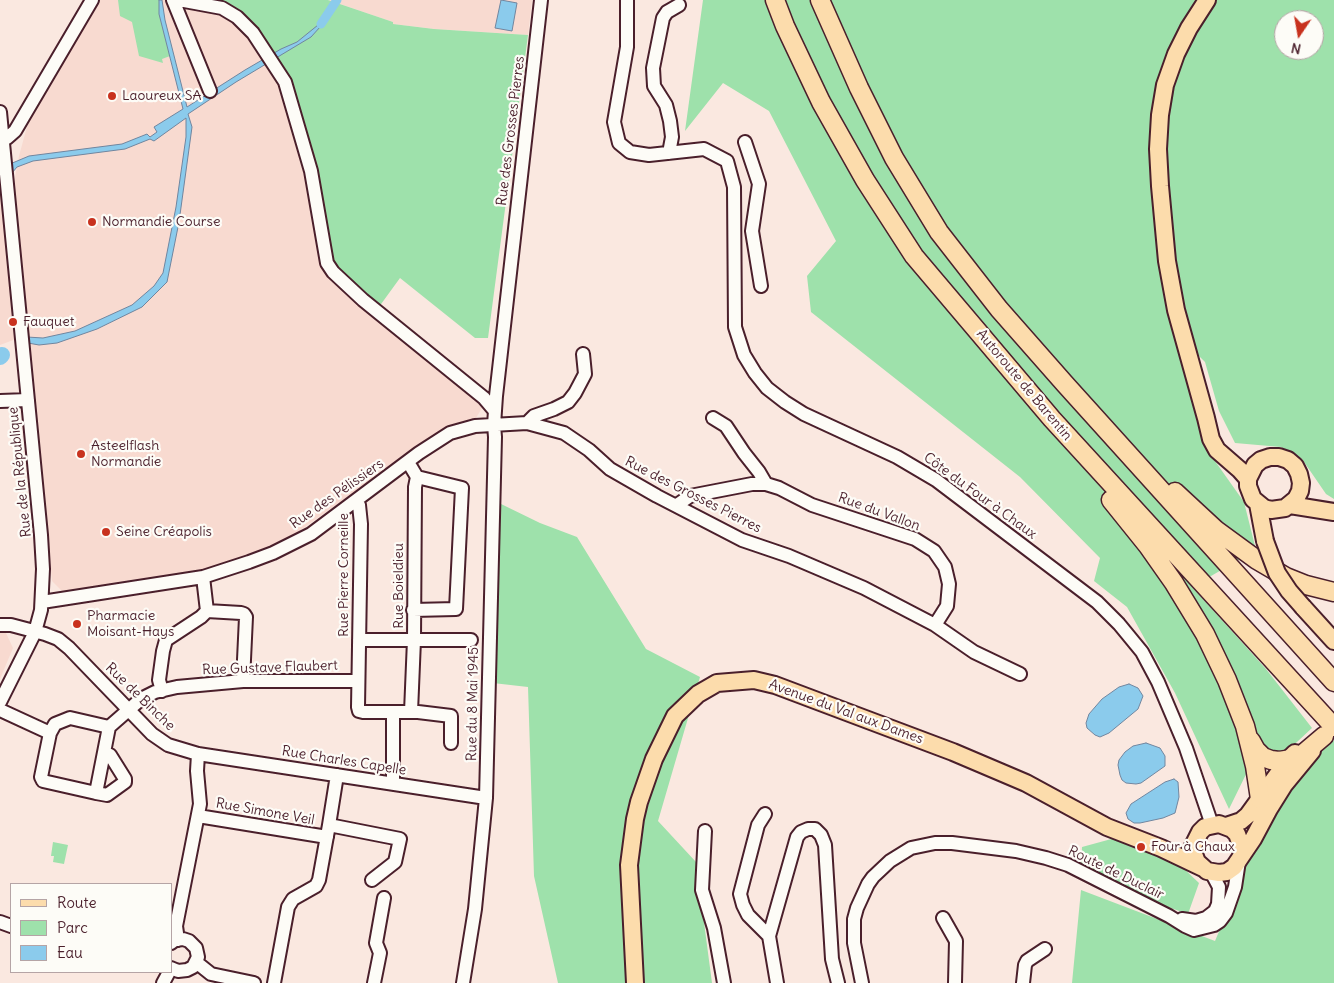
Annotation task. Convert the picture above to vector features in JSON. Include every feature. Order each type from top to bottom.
[{"type":"highway","name":"Autoroute de Barentin","points":[[775,0],[785,26],[821,102],[865,180],[914,256],[1052,419],[1325,731]]},
{"type":"highway","points":[[820,0],[859,88],[894,158],[939,232],[999,309],[1127,455],[1334,682]]},
{"type":"highway","points":[[1052,419],[1108,497],[1148,546],[1174,583],[1209,641],[1227,680],[1249,739],[1259,785],[1260,799]]},
{"type":"highway","points":[[1127,455],[1174,491],[1216,530],[1256,560],[1286,577],[1306,585],[1334,592]]},
{"type":"highway","points":[[1249,739],[1256,750],[1263,756],[1271,760],[1288,760],[1298,758],[1325,731]]},
{"type":"main road","points":[[1207,0],[1189,28],[1176,54],[1166,85],[1160,115],[1158,149],[1160,186],[1169,271],[1176,310],[1211,439],[1217,450],[1248,479]]},
{"type":"main road","points":[[1206,418],[1221,440],[1234,453],[1246,459],[1261,460]]},
{"type":"main road","points":[[1268,540],[1273,519],[1284,507],[1296,499],[1301,483],[1299,474],[1288,460],[1270,457],[1261,460],[1255,465],[1248,479],[1249,493],[1258,504],[1264,508],[1284,507],[1332,511]]},
{"type":"main road","points":[[1301,483],[1312,497],[1332,511]]},
{"type":"main road","points":[[1258,504],[1268,540],[1285,571],[1306,605],[1334,641]]},
{"type":"main road","points":[[1306,605],[1334,631]]},
{"type":"main road","name":"Avenue du Val aux Dames","points":[[634,983],[629,865],[639,802],[654,759],[675,716],[698,694],[717,683],[754,680],[793,691],[1003,772],[1107,826],[1161,848],[1207,870]]},
{"type":"main road","points":[[1288,760],[1260,799],[1241,820],[1200,832],[1193,846],[1197,862],[1207,870],[1219,873],[1227,872],[1234,867],[1253,839],[1284,785],[1325,731]]},
{"type":"main road","points":[[1219,825],[1232,829],[1241,840],[1241,858]]},
{"type":"main road","name":"Avenue du Val aux Dames","points":[[1161,848],[1177,848],[1188,845],[1196,838]]},
{"type":"street","points":[[2,140],[15,131],[92,0]]},
{"type":"street","points":[[173,0],[210,92]]},
{"type":"street","points":[[179,0],[222,8],[237,17],[253,33],[285,82],[311,171],[327,263],[332,272],[363,300],[484,398],[495,411]]},
{"type":"street","name":"Rue des Grosses Pierres","points":[[540,0],[494,425],[527,423],[564,433],[590,450],[610,469],[636,484],[742,540],[789,556],[864,588],[935,625],[974,652],[1020,674]]},
{"type":"street","points":[[627,0],[627,47],[614,122],[619,143],[630,152],[649,155],[671,153],[670,121],[666,106],[654,86],[654,68],[663,18],[667,12],[679,5]]},
{"type":"street","name":"Rue de la République","points":[[0,112],[43,569],[42,606],[35,632],[0,702]]},
{"type":"street","points":[[745,142],[759,184],[752,231],[761,286]]},
{"type":"street","name":"Côte du Four à Chaux","points":[[671,153],[704,148],[726,161],[734,187],[735,327],[744,355],[767,388],[798,410],[897,457],[936,480],[1097,602],[1119,624],[1142,652],[1158,682],[1219,825]]},
{"type":"street","points":[[735,230],[752,231]]},
{"type":"street","points":[[527,423],[534,416],[568,402],[575,393],[584,374],[583,354]]},
{"type":"street","points":[[0,401],[28,400]]},
{"type":"street","points":[[713,418],[726,426],[744,453],[760,472],[766,484]]},
{"type":"street","name":"Rue des Pélissiers","points":[[42,606],[203,577],[256,560],[295,542],[323,525],[419,453],[450,433],[472,426],[494,425]]},
{"type":"street","name":"Rue du 8 Mai 1945","points":[[463,983],[475,909],[486,798],[494,425]]},
{"type":"street","points":[[408,462],[416,477],[462,488],[456,609],[414,610]]},
{"type":"street","name":"Rue Boieldieu","points":[[410,712],[414,640],[416,477]]},
{"type":"street","name":"Rue du Vallon","points":[[677,505],[690,496],[752,484],[766,484],[779,488],[812,505],[915,539],[934,552],[945,567],[949,584],[947,606],[935,625]]},
{"type":"street","name":"Rue Pierre Corneille","points":[[356,501],[359,505],[361,524],[359,711],[393,713]]},
{"type":"street","points":[[203,577],[207,611]]},
{"type":"street","points":[[162,691],[159,680],[166,640],[207,611],[240,613],[246,617],[243,681]]},
{"type":"street","name":"Rue de Binche","points":[[0,625],[11,625],[52,636],[65,645],[152,734],[168,745],[198,754]]},
{"type":"street","points":[[359,640],[471,640]]},
{"type":"street","name":"Rue Gustave Flaubert","points":[[110,727],[141,699],[177,687],[243,681],[358,681]]},
{"type":"street","points":[[0,710],[50,733]]},
{"type":"street","points":[[393,784],[393,713],[410,712],[451,716],[451,744]]},
{"type":"street","points":[[96,793],[104,753],[110,727],[70,718],[55,724],[50,733],[41,777],[43,781],[96,793],[107,795],[124,782],[125,779],[110,755],[104,753]]},
{"type":"street","points":[[172,968],[184,971],[192,967],[196,962],[198,954],[194,945],[183,939],[175,941],[176,926],[200,804],[197,771],[198,754]]},
{"type":"street","name":"Rue Charles Capelle","points":[[198,754],[486,798]]},
{"type":"street","points":[[274,983],[288,907],[293,899],[316,886],[319,880],[337,775]]},
{"type":"street","points":[[765,814],[758,825],[740,894],[742,905],[748,915],[769,936]]},
{"type":"street","name":"Rue Simone Veil","points":[[198,816],[400,839],[396,862],[372,880]]},
{"type":"street","points":[[777,983],[769,936],[797,837],[808,829],[815,829],[821,835],[824,845],[832,959],[838,983]]},
{"type":"street","points":[[705,831],[702,890],[714,928],[724,983]]},
{"type":"street","name":"Route de Duclair","points":[[862,983],[856,955],[854,933],[854,919],[860,899],[873,877],[890,861],[905,851],[923,845],[935,843],[978,846],[1016,851],[1046,858],[1068,865],[1194,930],[1207,928],[1220,921],[1226,913],[1232,900],[1241,858]]},
{"type":"street","name":"Route de Duclair","points":[[1169,916],[1196,921],[1206,918],[1215,912],[1219,887],[1207,870]]},
{"type":"street","points":[[374,983],[380,952],[376,943],[384,898]]},
{"type":"street","points":[[943,918],[956,941],[955,983]]},
{"type":"street","points":[[1023,983],[1027,961],[1045,949]]},
{"type":"street","points":[[196,962],[211,974],[254,983]]},
{"type":"shaded area","points":[[91,0],[179,0],[237,17],[285,82],[327,263],[484,398],[482,408],[476,418],[449,426],[292,536],[255,554],[225,566],[63,592],[52,581],[14,183],[28,123]]},
{"type":"shaded area","points":[[328,0],[532,0],[528,35],[434,29],[393,24],[393,22]]},
{"type":"shaded area","points":[[0,169],[16,339],[0,345]]},
{"type":"shaded area","points":[[0,632],[6,633],[13,648],[0,679]]},
{"type":"green space","points":[[118,0],[159,0],[159,14],[170,56],[162,59],[163,63],[139,56],[132,22],[120,16]]},
{"type":"green space","points":[[179,0],[328,0],[393,22],[393,24],[434,29],[528,35],[488,338],[475,338],[400,278],[376,311],[333,272],[285,82],[237,17]]},
{"type":"green space","points":[[703,0],[1334,0],[1334,499],[1326,494],[1302,459],[1281,447],[1235,443],[1219,411],[1205,362],[1197,354],[1183,366],[1210,454],[1244,502],[1256,550],[1192,587],[1266,669],[1312,728],[1283,755],[1252,762],[1229,809],[1175,693],[1127,607],[1094,581],[1100,558],[1020,477],[811,312],[807,276],[836,241],[769,111],[723,83],[685,131]]},
{"type":"green space","points":[[499,503],[540,523],[577,537],[646,649],[700,677],[658,821],[696,862],[712,983],[558,983],[534,876],[528,687],[484,682]]},
{"type":"green space","points":[[1334,740],[1334,983],[1072,983],[1081,890],[1215,941],[1264,824],[1295,777]]},
{"type":"green space","points":[[1115,838],[1178,863],[1199,883],[1188,914],[1162,905],[1118,883],[1081,868],[1082,847]]},
{"type":"green space","points":[[53,842],[68,845],[64,864],[53,862],[54,856],[51,856]]},
{"type":"water","points":[[159,0],[162,0],[165,20],[187,107],[245,70],[297,42],[318,25],[327,13],[330,16],[311,37],[236,82],[188,114],[192,127],[179,222],[167,282],[142,307],[97,329],[57,343],[39,345],[28,343],[27,337],[43,338],[75,331],[132,305],[154,286],[163,273],[176,207],[186,137],[186,118],[154,141],[150,139],[125,149],[33,161],[17,167],[12,173],[10,164],[29,156],[122,144],[147,134],[150,137],[157,132],[154,127],[183,109],[159,14]]},
{"type":"water","points":[[501,0],[517,3],[512,31],[495,28]]},
{"type":"water","points":[[1129,684],[1138,688],[1143,696],[1138,709],[1109,733],[1100,737],[1095,735],[1087,728],[1086,723],[1089,714],[1102,699],[1119,687]]},
{"type":"water","points":[[1146,743],[1160,748],[1165,756],[1165,766],[1141,783],[1126,783],[1120,775],[1119,760],[1133,746]]},
{"type":"water","points":[[1174,779],[1178,782],[1179,797],[1175,813],[1163,818],[1140,823],[1134,823],[1128,819],[1126,813],[1131,804],[1165,782]]},
{"type":"waterway","points":[[321,24],[337,0]]},
{"type":"place","name":"Laoureux SA","points":[[112,96]]},
{"type":"place","name":"Normandie Course","points":[[92,222]]},
{"type":"place","name":"Fauquet","points":[[13,322]]},
{"type":"place","name":"Asteelflash Normandie","points":[[81,454]]},
{"type":"place","name":"Seine Créapolis","points":[[106,532]]},
{"type":"place","name":"Pharmacie Moisant-Hays","points":[[77,624]]},
{"type":"place","name":"Four à Chaux","points":[[1141,847]]}]
